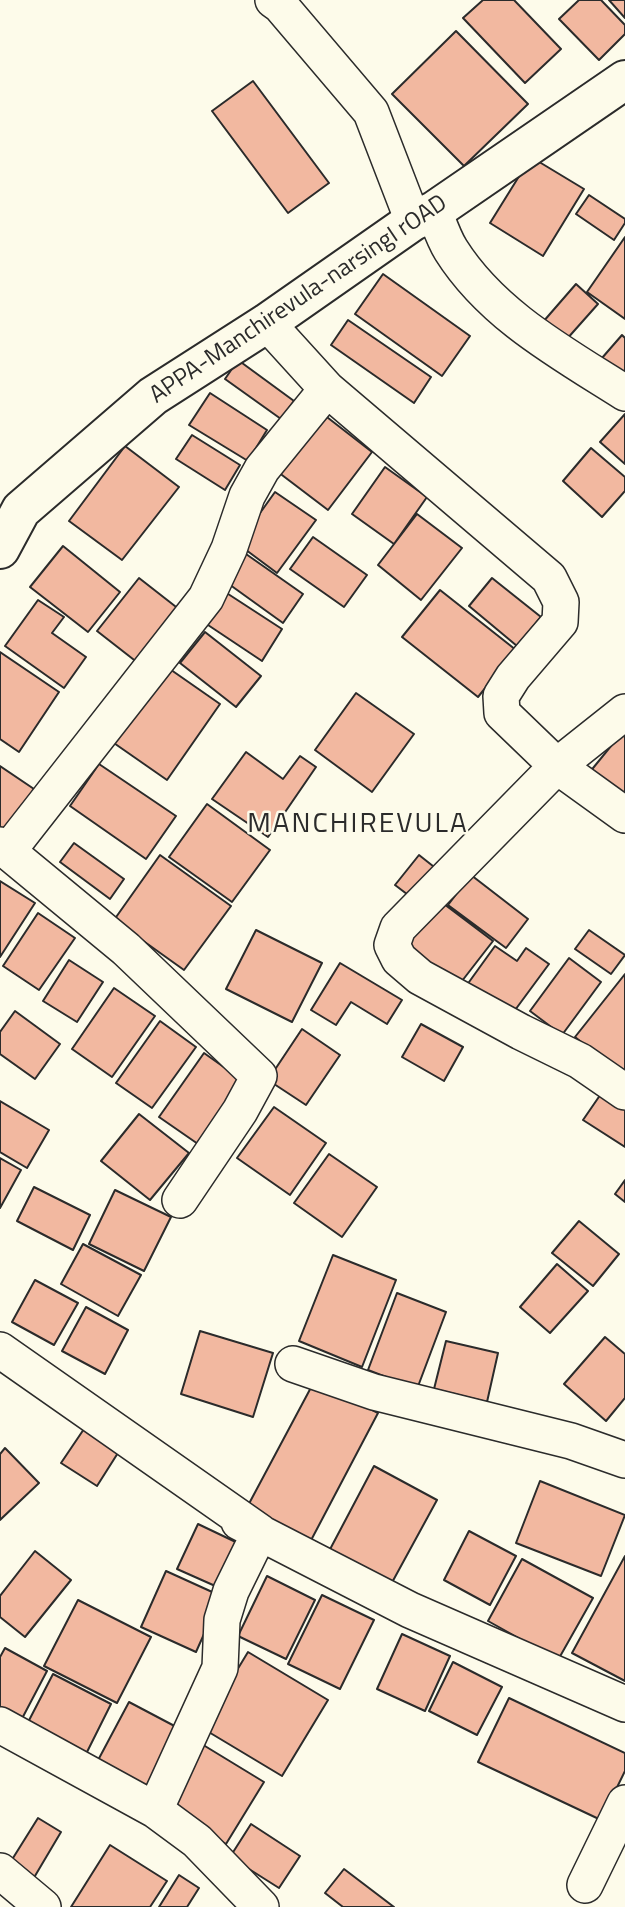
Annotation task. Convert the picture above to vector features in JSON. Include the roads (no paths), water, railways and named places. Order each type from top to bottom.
[{"type":"street","points":[[272,0],[280,5],[371,112],[423,216],[472,280],[525,329],[625,393]]},
{"type":"street","name":"APPA-Manchirevula-narsingI rOAD","points":[[1,543],[21,510],[153,396],[267,323],[625,80]]},
{"type":"street","points":[[267,323],[327,389],[549,578],[562,602],[560,622],[513,677],[502,696],[502,713],[557,766],[625,815]]},
{"type":"street","points":[[180,1200],[240,1111],[259,1076],[126,949],[4,848],[206,598],[226,557],[247,496],[262,469],[327,389]]},
{"type":"street","points":[[625,712],[557,766],[398,928],[392,945],[399,959],[420,977],[580,1061],[625,1092]]},
{"type":"street","points":[[0,1350],[260,1532]]},
{"type":"street","points":[[293,1364],[374,1392],[572,1441],[625,1460]]},
{"type":"street","points":[[163,1483],[410,1610],[625,1704]]},
{"type":"street","points":[[155,1810],[220,1668],[222,1620],[231,1591],[260,1532]]},
{"type":"street","points":[[0,1725],[155,1810],[197,1841],[261,1907]]},
{"type":"street","points":[[585,1885],[625,1803]]},
{"type":"street","points":[[0,1871],[43,1907]]},
{"type":"district","name":"MANCHIREVULA","points":[[358,825]]}]
